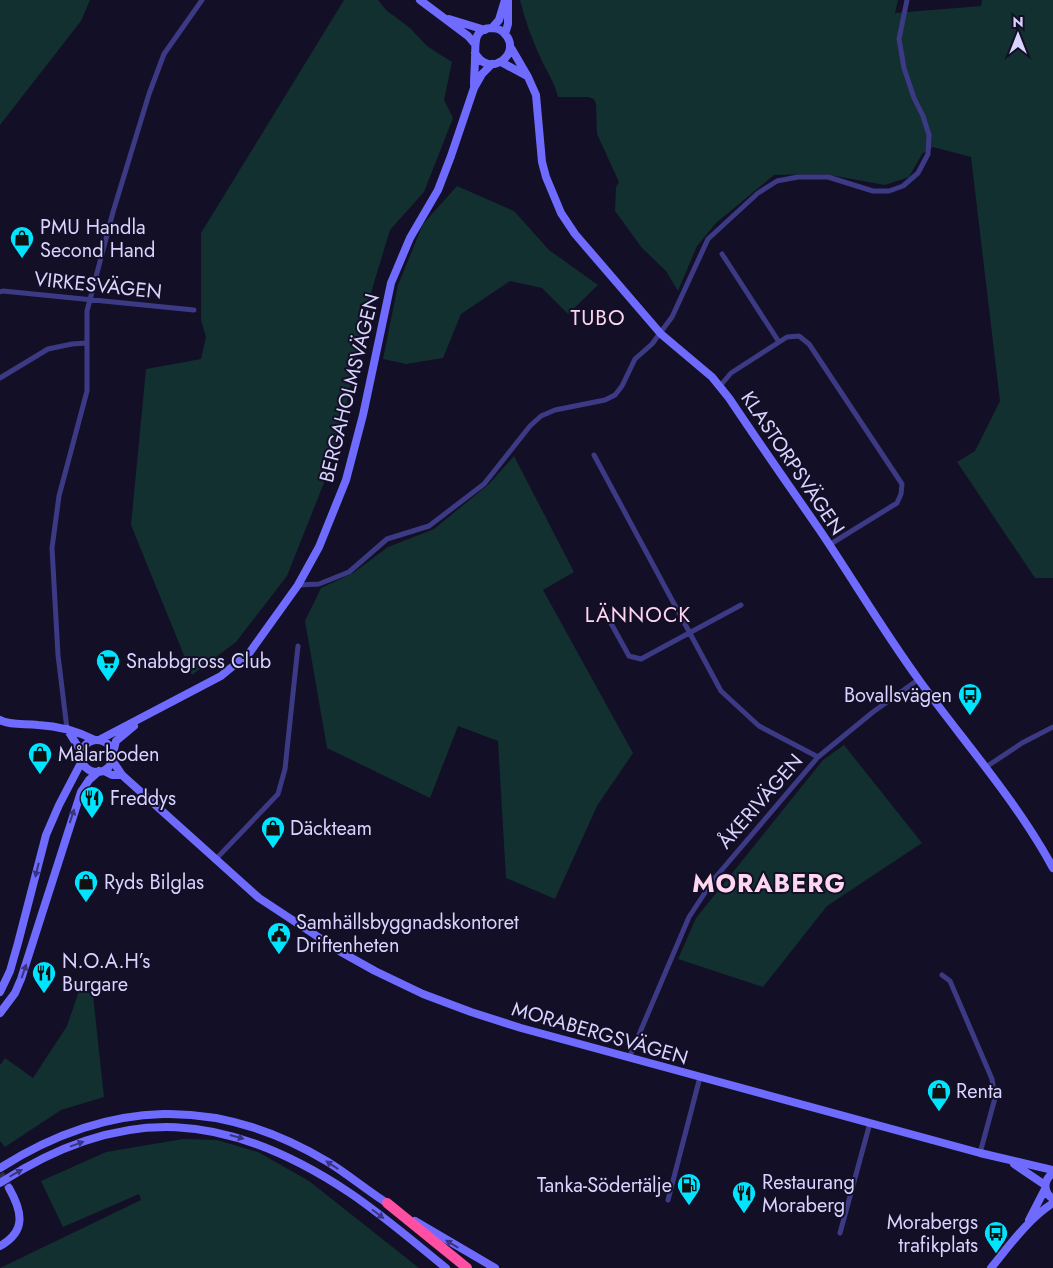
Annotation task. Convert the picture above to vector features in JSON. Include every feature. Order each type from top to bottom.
[{"type":"highway","points":[[386,1203],[467,1268]]},
{"type":"main road","points":[[420,0],[468,36],[474,43],[479,34],[489,29],[498,20],[507,0]]},
{"type":"main road","points":[[505,34],[508,24],[507,0]]},
{"type":"main road","points":[[442,17],[499,30],[509,40],[510,46],[507,56],[501,62],[492,64],[482,61],[475,53]]},
{"type":"main road","name":"BERGAHOLMSVÄGEN","points":[[474,43],[474,88]]},
{"type":"main road","name":"KLASTORPSVÄGEN","points":[[510,46],[536,95],[544,169],[550,191],[575,234],[661,334],[720,386],[919,680],[986,767],[1029,828],[1053,868]]},
{"type":"main road","points":[[501,62],[528,77]]},
{"type":"main road","name":"BERGAHOLMSVÄGEN","points":[[97,740],[143,718],[221,676],[250,652],[298,585],[319,547],[346,480],[363,415],[391,283],[410,238],[438,190],[474,88],[482,74],[492,64]]},
{"type":"main road","name":"BERGAHOLMSVÄGEN","points":[[112,757],[116,741],[143,718]]},
{"type":"main road","points":[[0,720],[6,723],[40,725],[79,732],[108,744],[112,757],[108,768],[90,778],[81,792],[21,979],[0,1013]]},
{"type":"main road","points":[[66,729],[87,768],[102,771]]},
{"type":"main road","points":[[0,992],[10,971],[46,835],[82,757],[85,746],[97,740]]},
{"type":"main road","name":"MORABERGSVÄGEN","points":[[112,757],[122,775],[272,908],[341,952],[423,994],[471,1012],[700,1078],[1053,1171]]},
{"type":"main road","name":"MORABERGSVÄGEN","points":[[102,771],[112,775],[122,775]]},
{"type":"main road","points":[[0,1168],[50,1140],[87,1125],[150,1114],[205,1116],[242,1124],[281,1138],[327,1162],[386,1203],[495,1268]]},
{"type":"main road","points":[[0,1183],[49,1155],[99,1137],[156,1127],[183,1127],[208,1130],[255,1142],[319,1174],[372,1209],[446,1268]]},
{"type":"main road","name":"MORABERGSVÄGEN","points":[[1011,1161],[1045,1187],[1053,1200]]},
{"type":"main road","points":[[1023,1230],[1045,1187],[1048,1177],[1053,1171]]},
{"type":"main road","points":[[0,1246],[13,1236],[19,1224],[20,1213],[9,1188]]},
{"type":"main road","points":[[991,1268],[1023,1230],[1041,1212],[1053,1204]]},
{"type":"street","points":[[66,729],[58,655],[52,548],[59,496],[87,391],[87,311],[112,212],[150,90],[164,54],[202,0]]},
{"type":"street","points":[[298,585],[319,584],[349,572],[387,539],[429,526],[484,484],[530,426],[541,416],[555,410],[606,400],[615,394],[622,386],[635,359],[661,334],[672,317],[708,239],[758,193],[777,181],[798,177],[828,177],[874,191],[888,191],[902,186],[918,173],[928,154],[929,135],[904,68],[899,39],[906,0]]},
{"type":"street","points":[[722,254],[779,342]]},
{"type":"street","name":"VIRKESVÄGEN","points":[[0,292],[194,310]]},
{"type":"street","points":[[720,386],[731,373],[787,337],[799,336],[809,344],[902,484],[902,494],[897,502],[829,545]]},
{"type":"street","points":[[0,378],[48,349],[87,343]]},
{"type":"street","points":[[594,455],[721,691],[759,726],[818,757]]},
{"type":"street","points":[[607,616],[628,656],[641,659],[741,605]]},
{"type":"street","points":[[216,859],[278,794],[285,769],[298,646]]},
{"type":"street","name":"ÅKERIVÄGEN","points":[[629,1058],[688,917],[714,879],[818,757],[873,712],[919,680]]},
{"type":"street","points":[[986,767],[1022,742],[1053,727]]},
{"type":"street","points":[[942,975],[950,981],[992,1079],[995,1098],[980,1153]]},
{"type":"street","points":[[668,1200],[700,1078]]},
{"type":"street","points":[[840,1233],[870,1123]]},
{"type":"green space","points":[[0,0],[90,0],[81,21],[0,125]]},
{"type":"green space","points":[[344,0],[378,0],[386,10],[410,28],[427,46],[452,62],[444,100],[453,118],[424,192],[390,230],[373,286],[335,455],[287,576],[236,642],[192,675],[131,525],[146,369],[201,359],[206,337],[201,320],[201,233]]},
{"type":"green space","points":[[520,0],[898,0],[895,13],[981,6],[982,0],[1053,0],[1053,578],[1035,578],[957,462],[975,451],[1000,401],[971,157],[933,147],[922,154],[909,177],[885,185],[824,174],[774,175],[716,223],[697,246],[678,291],[666,271],[642,248],[615,211],[616,187],[619,182],[597,134],[596,104],[594,99],[588,97],[558,97],[526,22]]},
{"type":"green space","points":[[457,186],[514,211],[549,250],[598,285],[568,314],[542,288],[510,281],[461,314],[443,358],[406,364],[383,359],[398,285],[423,224]]},
{"type":"green space","points":[[514,456],[574,572],[543,590],[633,753],[597,806],[555,899],[506,878],[498,741],[458,726],[430,798],[327,748],[305,621],[321,588],[353,573],[388,547],[434,529],[489,484]]},
{"type":"green space","points":[[844,745],[922,843],[827,906],[763,987],[678,959],[696,918],[823,760]]},
{"type":"green space","points":[[80,988],[93,995],[104,1097],[61,1110],[5,1147],[0,1141],[0,1065],[5,1058],[33,1078],[67,1026]]},
{"type":"green space","points":[[183,1139],[217,1140],[258,1152],[309,1181],[419,1268],[0,1268],[141,1200],[139,1194],[63,1227],[41,1181],[106,1152]]},
{"type":"tunnel","points":[[0,1174],[8,1186]]},
{"type":"place","name":"PMU Handla Second Hand","points":[[22,259]]},
{"type":"place","name":"Snabbgross Club","points":[[108,682]]},
{"type":"place","name":"Bovallsvägen","points":[[970,716]]},
{"type":"place","name":"Målarboden","points":[[40,775]]},
{"type":"place","name":"Freddys","points":[[92,819]]},
{"type":"place","name":"Däckteam","points":[[273,849]]},
{"type":"place","name":"Ryds Bilglas","points":[[86,903]]},
{"type":"place","name":"Samhällsbyggnadskontoret Driftenheten","points":[[279,955]]},
{"type":"place","name":"N.O.A.H’s Burgare","points":[[44,994]]},
{"type":"place","name":"Renta","points":[[939,1112]]},
{"type":"place","name":"Tanka-Södertälje","points":[[689,1206]]},
{"type":"place","name":"Restaurang Moraberg","points":[[744,1214]]},
{"type":"place","name":"Morabergs trafikplats","points":[[996,1254]]},
{"type":"district","name":"TUBO","points":[[598,318]]},
{"type":"district","name":"LÄNNOCK","points":[[638,615]]},
{"type":"district","name":"MORABERG","points":[[769,883]]}]
